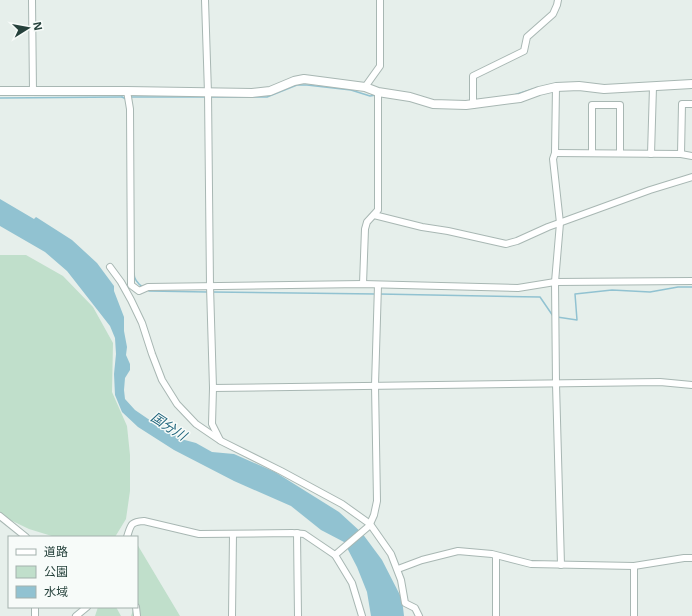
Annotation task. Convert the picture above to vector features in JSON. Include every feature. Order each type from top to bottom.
[{"type":"street","points":[[32,0],[33,91]]},
{"type":"street","points":[[205,0],[213,388],[212,424],[221,441]]},
{"type":"street","points":[[365,86],[380,66],[380,0]]},
{"type":"street","points":[[473,105],[473,76],[524,51],[527,37],[553,14],[558,0]]},
{"type":"street","points":[[0,91],[252,93],[263,92],[294,81],[304,80],[365,86],[378,92],[410,97],[433,104],[473,105],[527,96],[539,91],[556,87],[579,86],[604,89],[692,84]]},
{"type":"street","points":[[556,87],[555,153],[553,159],[560,223],[555,282],[560,565]]},
{"type":"street","points":[[651,154],[653,87]]},
{"type":"street","points":[[127,91],[130,110],[131,285],[139,291],[148,287],[363,284],[518,288],[555,282],[692,281]]},
{"type":"street","points":[[363,284],[365,229],[367,222],[378,210],[378,92]]},
{"type":"street","points":[[681,154],[682,104],[692,104]]},
{"type":"street","points":[[592,153],[592,105],[620,105],[620,153]]},
{"type":"street","points":[[555,153],[681,154],[692,156]]},
{"type":"street","points":[[374,215],[422,227],[448,231],[506,244],[650,190],[692,177]]},
{"type":"street","points":[[110,267],[121,282],[131,300],[142,323],[162,380],[177,404],[196,424],[221,441],[281,470],[342,504],[370,525],[391,554],[398,569],[405,603],[415,608],[419,616]]},
{"type":"street","points":[[335,555],[370,525],[377,501],[375,385],[378,285]]},
{"type":"street","points":[[213,388],[660,382],[692,385]]},
{"type":"street","points":[[0,516],[25,536]]},
{"type":"street","points":[[127,536],[130,526],[135,522],[144,521],[199,534],[304,534],[335,555],[352,583],[362,616]]},
{"type":"street","points":[[297,533],[298,616]]},
{"type":"street","points":[[232,616],[234,534]]},
{"type":"street","points":[[398,569],[422,560],[458,551],[478,552],[531,564],[560,565],[634,566],[692,558]]},
{"type":"street","points":[[496,556],[496,616]]},
{"type":"street","points":[[634,566],[634,616]]},
{"type":"street","points":[[76,616],[86,608]]},
{"type":"green space","points":[[0,255],[26,255],[63,276],[93,307],[113,343],[112,392],[127,426],[130,455],[130,491],[126,519],[116,536],[52,536],[29,529],[0,514]]},
{"type":"green space","points":[[138,546],[180,616],[131,616],[134,608],[138,608]]},
{"type":"green space","points":[[98,608],[117,608],[121,616],[95,616]]},
{"type":"water","points":[[0,199],[34,219],[36,217],[72,240],[97,263],[114,286],[114,291],[124,317],[124,331],[127,347],[126,355],[130,364],[130,370],[125,378],[125,399],[135,410],[154,423],[163,426],[181,439],[196,443],[212,452],[234,454],[275,472],[339,512],[362,533],[382,560],[402,599],[404,616],[371,616],[367,592],[357,567],[344,542],[321,530],[291,506],[234,481],[174,450],[138,427],[122,412],[115,395],[115,338],[110,326],[67,271],[45,252],[0,226]]},
{"type":"waterway","points":[[545,86],[559,83]]},
{"type":"waterway","points":[[210,97],[267,97],[297,85],[351,90],[370,96],[376,95]]},
{"type":"waterway","points":[[514,95],[533,89]]},
{"type":"waterway","points":[[122,97],[126,99]]},
{"type":"waterway","points":[[0,98],[122,97]]},
{"type":"waterway","points":[[130,97],[206,97]]},
{"type":"waterway","points":[[134,273],[137,282],[143,287]]},
{"type":"waterway","points":[[557,317],[577,320],[575,294],[612,290],[650,292],[678,287],[692,287]]},
{"type":"waterway","points":[[146,289],[149,291],[208,292]]},
{"type":"waterway","points":[[212,292],[376,294]]},
{"type":"waterway","points":[[379,294],[540,297],[553,316]]},
{"type":"water label","name":"国分川","points":[[169,426]]}]
